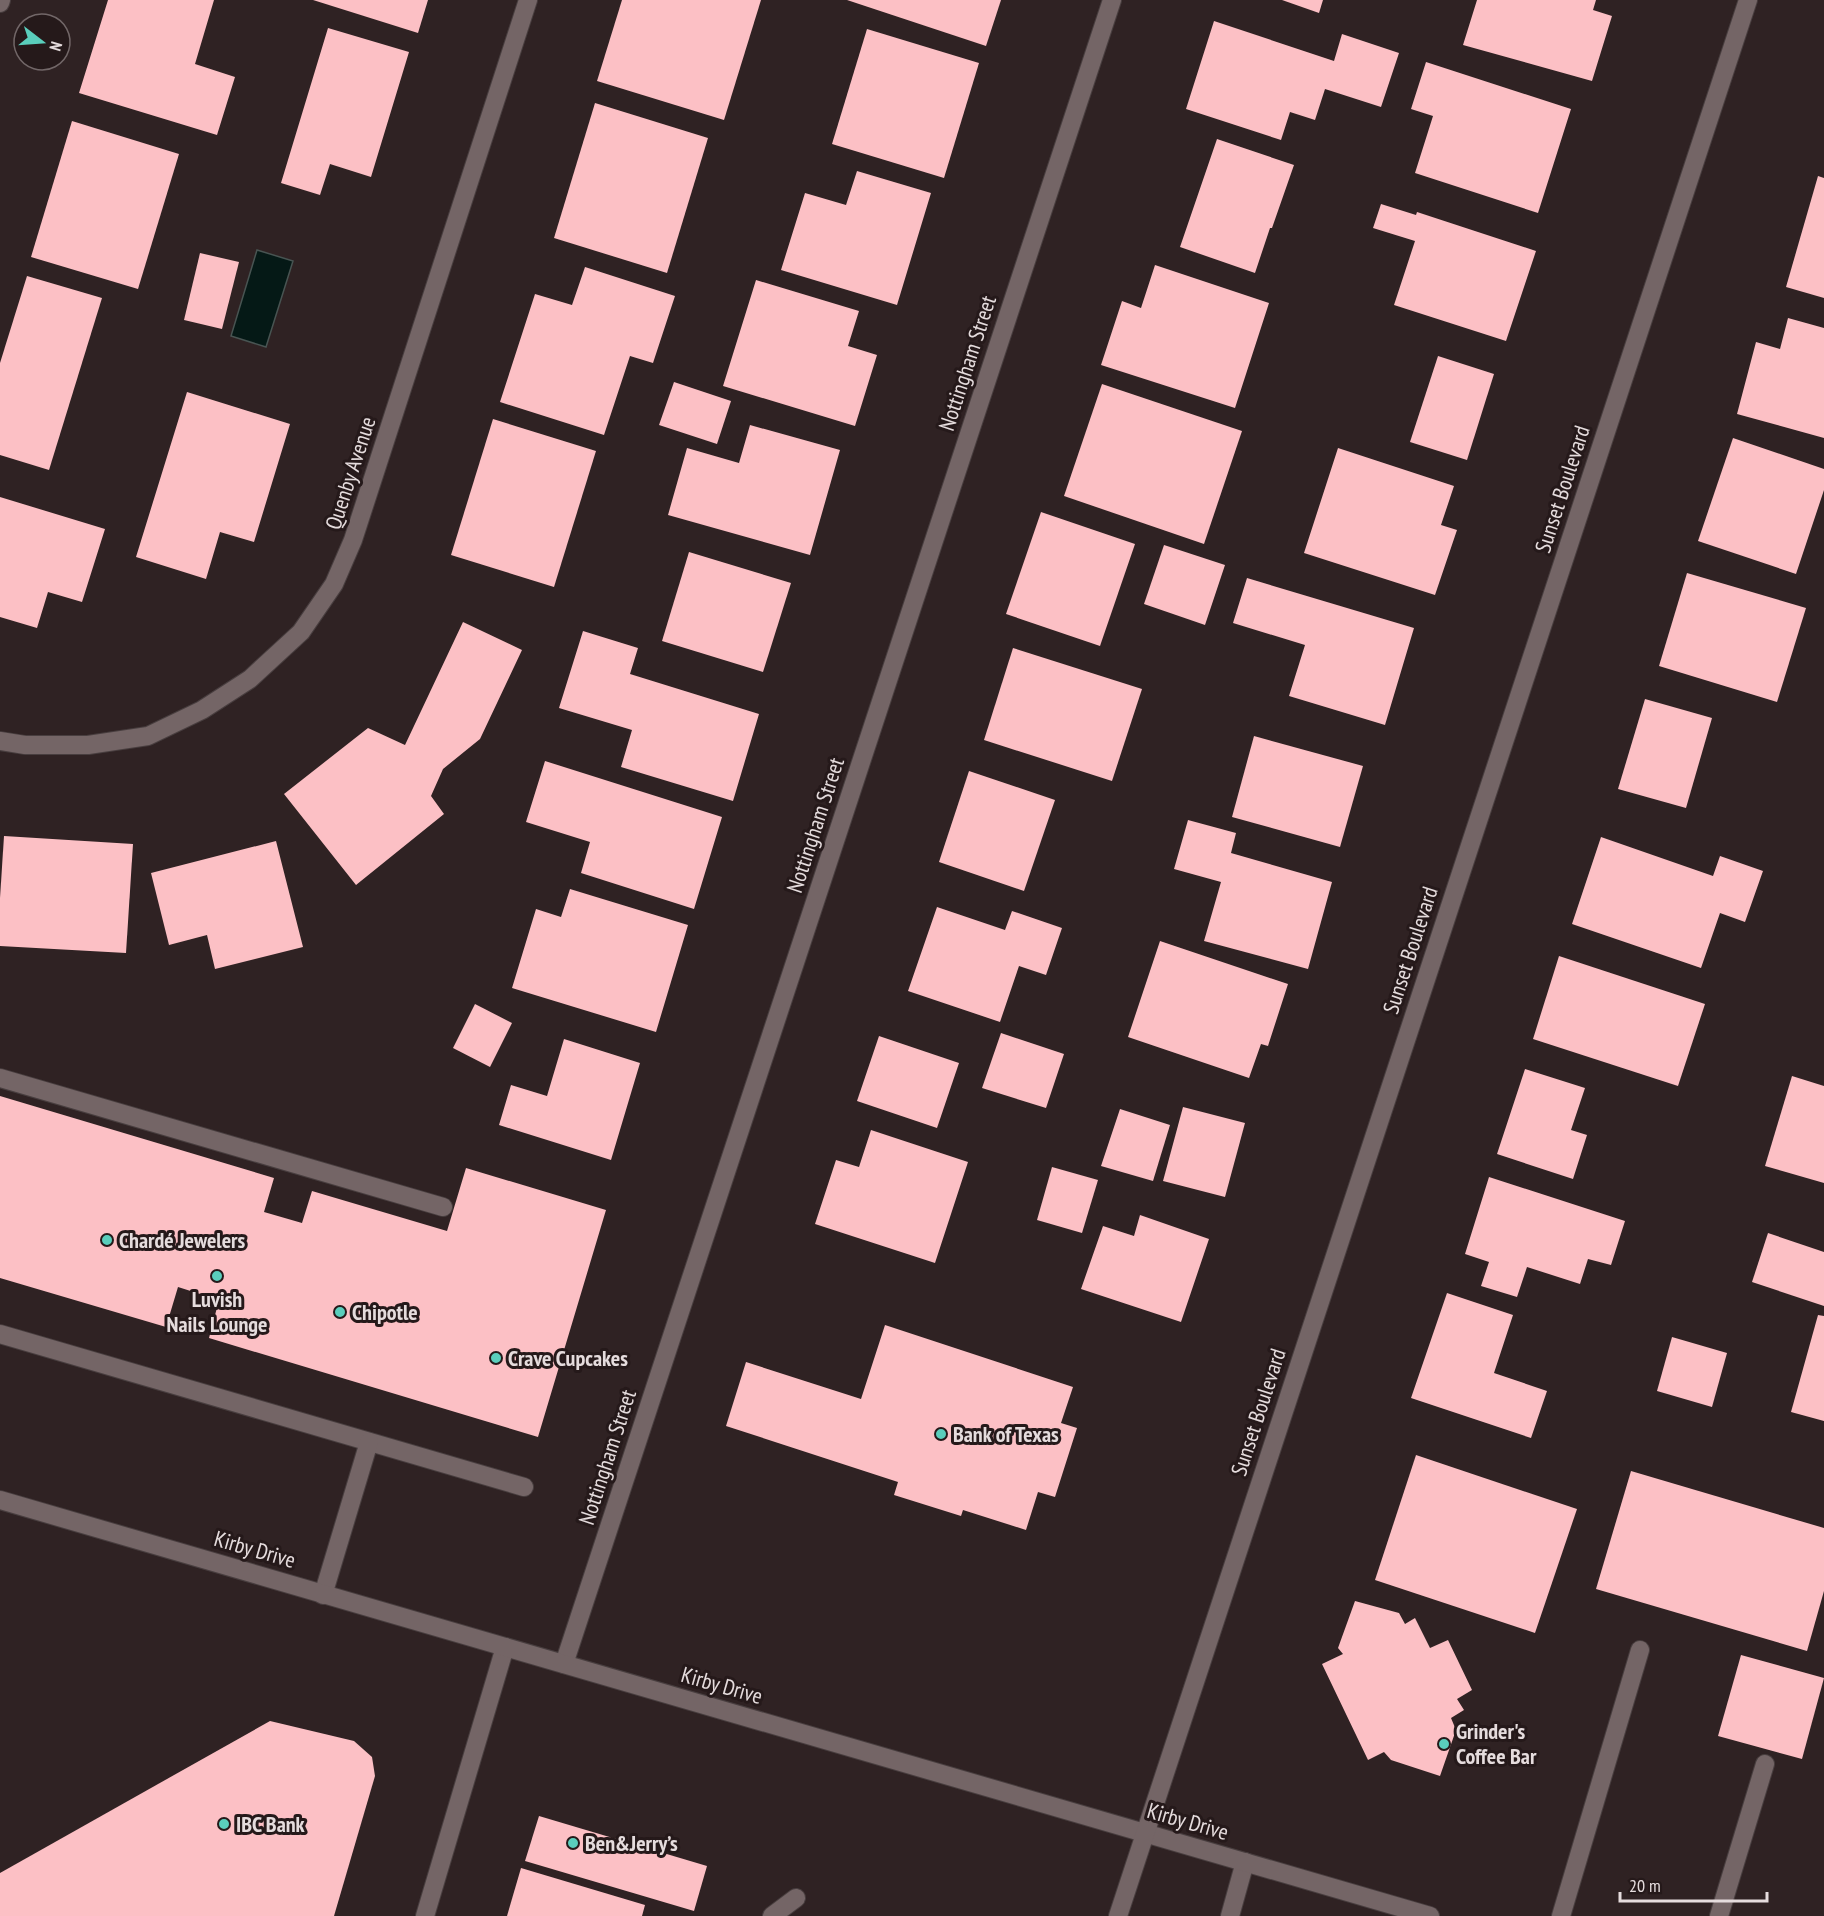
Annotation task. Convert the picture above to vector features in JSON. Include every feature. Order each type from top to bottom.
[{"type":"street","name":"Quenby Avenue","points":[[0,741],[25,745],[88,746],[148,736],[202,710],[250,679],[301,632],[334,584],[353,540],[528,0]]},
{"type":"street","name":"Nottingham Street","points":[[564,1664],[1112,0]]},
{"type":"street","name":"Sunset Boulevard","points":[[1118,1916],[1748,0]]},
{"type":"street","points":[[0,1078],[443,1207]]},
{"type":"street","points":[[0,1334],[524,1486]]},
{"type":"street","points":[[323,1594],[369,1442]]},
{"type":"street","name":"Kirby Drive","points":[[0,1500],[1245,1862],[1401,1912],[1430,1916]]},
{"type":"street","points":[[425,1916],[505,1647]]},
{"type":"street","points":[[1561,1916],[1640,1650]]},
{"type":"street","points":[[1719,1916],[1765,1764]]},
{"type":"street","points":[[1230,1916],[1245,1862]]},
{"type":"street","points":[[772,1916],[796,1898]]},
{"type":"shaded area","points":[[257,250],[293,261],[266,347],[231,336]]},
{"type":"building","points":[[108,0],[214,0],[195,64],[235,77],[217,135],[79,93]]},
{"type":"building","points":[[313,0],[428,0],[418,33]]},
{"type":"building","points":[[622,0],[761,0],[724,120],[597,81]]},
{"type":"building","points":[[847,0],[1001,0],[986,46]]},
{"type":"building","points":[[1282,0],[1323,0],[1319,13]]},
{"type":"building","points":[[1477,0],[1596,0],[1593,10],[1612,16],[1592,81],[1463,45]]},
{"type":"building","points":[[1214,21],[1334,61],[1342,34],[1399,53],[1381,107],[1325,89],[1315,120],[1290,112],[1281,140],[1186,109]]},
{"type":"building","points":[[328,28],[409,52],[371,177],[330,164],[320,195],[281,183]]},
{"type":"building","points":[[867,29],[979,63],[944,178],[832,144]]},
{"type":"building","points":[[1426,62],[1571,109],[1538,213],[1415,173],[1433,116],[1411,109]]},
{"type":"building","points":[[595,103],[708,138],[667,273],[554,238]]},
{"type":"building","points":[[72,121],[179,154],[138,289],[31,257]]},
{"type":"building","points":[[1217,139],[1294,165],[1255,273],[1180,247]]},
{"type":"building","points":[[857,171],[931,193],[897,305],[781,270],[805,193],[846,205]]},
{"type":"building","points":[[1818,176],[1824,178],[1824,298],[1786,287]]},
{"type":"building","points":[[1381,204],[1416,215],[1417,212],[1536,251],[1506,341],[1394,305],[1415,241],[1373,228]]},
{"type":"building","points":[[200,253],[239,262],[222,329],[184,320]]},
{"type":"building","points":[[1155,265],[1269,303],[1235,408],[1101,365],[1122,301],[1141,308]]},
{"type":"building","points":[[585,267],[675,296],[653,363],[630,356],[604,435],[500,402],[535,294],[572,305]]},
{"type":"building","points":[[27,276],[102,298],[49,470],[0,455],[0,363]]},
{"type":"building","points":[[756,280],[859,311],[848,346],[877,355],[855,426],[723,386]]},
{"type":"building","points":[[1788,318],[1824,328],[1824,438],[1737,414],[1756,342],[1780,349]]},
{"type":"building","points":[[1438,356],[1494,374],[1467,460],[1410,442]]},
{"type":"building","points":[[674,382],[731,401],[717,444],[659,425]]},
{"type":"building","points":[[1102,384],[1242,431],[1204,544],[1064,496]]},
{"type":"building","points":[[187,392],[290,424],[254,542],[220,532],[206,579],[136,557]]},
{"type":"building","points":[[493,419],[596,451],[554,587],[451,555]]},
{"type":"building","points":[[750,425],[840,450],[810,555],[668,515],[687,448],[739,463]]},
{"type":"building","points":[[1733,438],[1824,469],[1824,490],[1796,574],[1698,541]]},
{"type":"building","points":[[1338,448],[1454,486],[1441,525],[1457,530],[1435,595],[1304,553]]},
{"type":"building","points":[[0,497],[105,529],[82,602],[48,592],[37,628],[0,617]]},
{"type":"building","points":[[1041,512],[1135,544],[1100,646],[1006,614]]},
{"type":"building","points":[[1164,545],[1225,565],[1205,625],[1144,604]]},
{"type":"building","points":[[689,552],[791,583],[763,672],[662,641]]},
{"type":"building","points":[[1687,573],[1806,608],[1777,702],[1659,666]]},
{"type":"building","points":[[1247,578],[1414,628],[1385,725],[1289,696],[1305,645],[1233,623]]},
{"type":"building","points":[[463,622],[522,650],[480,739],[443,769],[431,796],[444,814],[356,885],[284,794],[368,728],[405,745]]},
{"type":"building","points":[[583,631],[638,648],[630,674],[759,714],[733,801],[621,767],[632,730],[559,708]]},
{"type":"building","points":[[1013,648],[1142,689],[1112,781],[984,740]]},
{"type":"building","points":[[1645,699],[1712,718],[1686,808],[1618,789]]},
{"type":"building","points":[[1254,736],[1363,766],[1340,847],[1232,817]]},
{"type":"building","points":[[545,761],[722,817],[694,909],[581,873],[590,842],[526,822]]},
{"type":"building","points":[[969,771],[1055,800],[1024,891],[939,862]]},
{"type":"building","points":[[1188,820],[1236,833],[1231,853],[1332,882],[1308,969],[1204,941],[1221,882],[1174,869]]},
{"type":"building","points":[[4,836],[133,844],[126,953],[0,946]]},
{"type":"building","points":[[1601,837],[1713,876],[1720,856],[1763,871],[1745,922],[1720,913],[1701,968],[1572,924]]},
{"type":"building","points":[[276,841],[303,947],[215,969],[207,935],[169,945],[151,873]]},
{"type":"building","points":[[570,889],[688,925],[656,1032],[512,988],[536,909],[561,917]]},
{"type":"building","points":[[937,907],[1005,930],[1012,911],[1062,928],[1046,975],[1019,966],[1000,1022],[908,991]]},
{"type":"building","points":[[1160,941],[1288,984],[1268,1046],[1261,1044],[1249,1078],[1128,1037]]},
{"type":"building","points":[[1559,956],[1705,1004],[1678,1086],[1533,1039]]},
{"type":"building","points":[[475,1004],[512,1023],[490,1067],[453,1048]]},
{"type":"building","points":[[1001,1033],[1064,1054],[1046,1108],[982,1088]]},
{"type":"building","points":[[879,1036],[959,1063],[937,1128],[857,1101]]},
{"type":"building","points":[[564,1039],[640,1063],[611,1160],[499,1125],[511,1085],[547,1096]]},
{"type":"building","points":[[1525,1069],[1585,1088],[1571,1130],[1587,1135],[1573,1179],[1497,1154]]},
{"type":"building","points":[[1792,1076],[1824,1086],[1824,1183],[1765,1166]]},
{"type":"building","points":[[0,1096],[274,1178],[264,1212],[302,1223],[312,1191],[447,1231],[466,1168],[606,1210],[538,1437],[209,1338],[219,1300],[178,1287],[166,1327],[0,1278]]},
{"type":"building","points":[[1183,1107],[1245,1123],[1225,1197],[1163,1181]]},
{"type":"building","points":[[1120,1109],[1170,1125],[1153,1181],[1101,1166]]},
{"type":"building","points":[[871,1130],[968,1162],[935,1263],[815,1224],[836,1160],[859,1167]]},
{"type":"building","points":[[1052,1167],[1098,1180],[1082,1233],[1037,1220]]},
{"type":"building","points":[[1489,1177],[1625,1221],[1611,1265],[1588,1259],[1580,1284],[1527,1267],[1517,1297],[1481,1286],[1489,1262],[1465,1254]]},
{"type":"building","points":[[1140,1215],[1209,1239],[1181,1322],[1081,1289],[1103,1226],[1134,1236]]},
{"type":"building","points":[[1768,1233],[1824,1252],[1824,1306],[1752,1282]]},
{"type":"building","points":[[1447,1293],[1513,1315],[1494,1373],[1547,1391],[1531,1438],[1411,1398]]},
{"type":"building","points":[[1818,1315],[1824,1316],[1824,1421],[1791,1412]]},
{"type":"building","points":[[885,1325],[1073,1387],[1061,1423],[1077,1428],[1055,1497],[1038,1492],[1026,1530],[963,1510],[961,1516],[894,1495],[898,1482],[726,1426],[746,1362],[861,1399]]},
{"type":"building","points":[[1672,1337],[1727,1353],[1712,1407],[1657,1391]]},
{"type":"building","points":[[1416,1455],[1577,1509],[1535,1633],[1375,1580]]},
{"type":"building","points":[[1631,1471],[1824,1528],[1824,1591],[1807,1651],[1596,1589]]},
{"type":"building","points":[[1355,1601],[1399,1613],[1405,1624],[1415,1618],[1430,1648],[1448,1640],[1472,1690],[1457,1699],[1464,1710],[1451,1718],[1456,1730],[1440,1776],[1391,1760],[1384,1752],[1368,1760],[1322,1664],[1343,1654],[1338,1648]]},
{"type":"building","points":[[1741,1655],[1824,1678],[1802,1759],[1718,1736]]},
{"type":"building","name":"IBC Bank","points":[[270,1721],[354,1741],[372,1757],[375,1776],[334,1916],[0,1916],[0,1873]]},
{"type":"building","points":[[539,1816],[707,1866],[694,1911],[525,1861]]},
{"type":"building","points":[[521,1868],[645,1905],[642,1916],[507,1916]]},
{"type":"place","name":"Chardé Jewelers","points":[[107,1240]]},
{"type":"place","name":"Luvish Nails Lounge","points":[[217,1276]]},
{"type":"place","name":"Chipotle","points":[[340,1312]]},
{"type":"place","name":"Crave Cupcakes","points":[[496,1358]]},
{"type":"place","name":"Bank of Texas","points":[[941,1434]]},
{"type":"place","name":"Grinder's Coffee Bar","points":[[1444,1744]]},
{"type":"place","name":"IBC Bank","points":[[224,1824]]},
{"type":"place","name":"Ben&Jerry’s","points":[[573,1843]]}]
